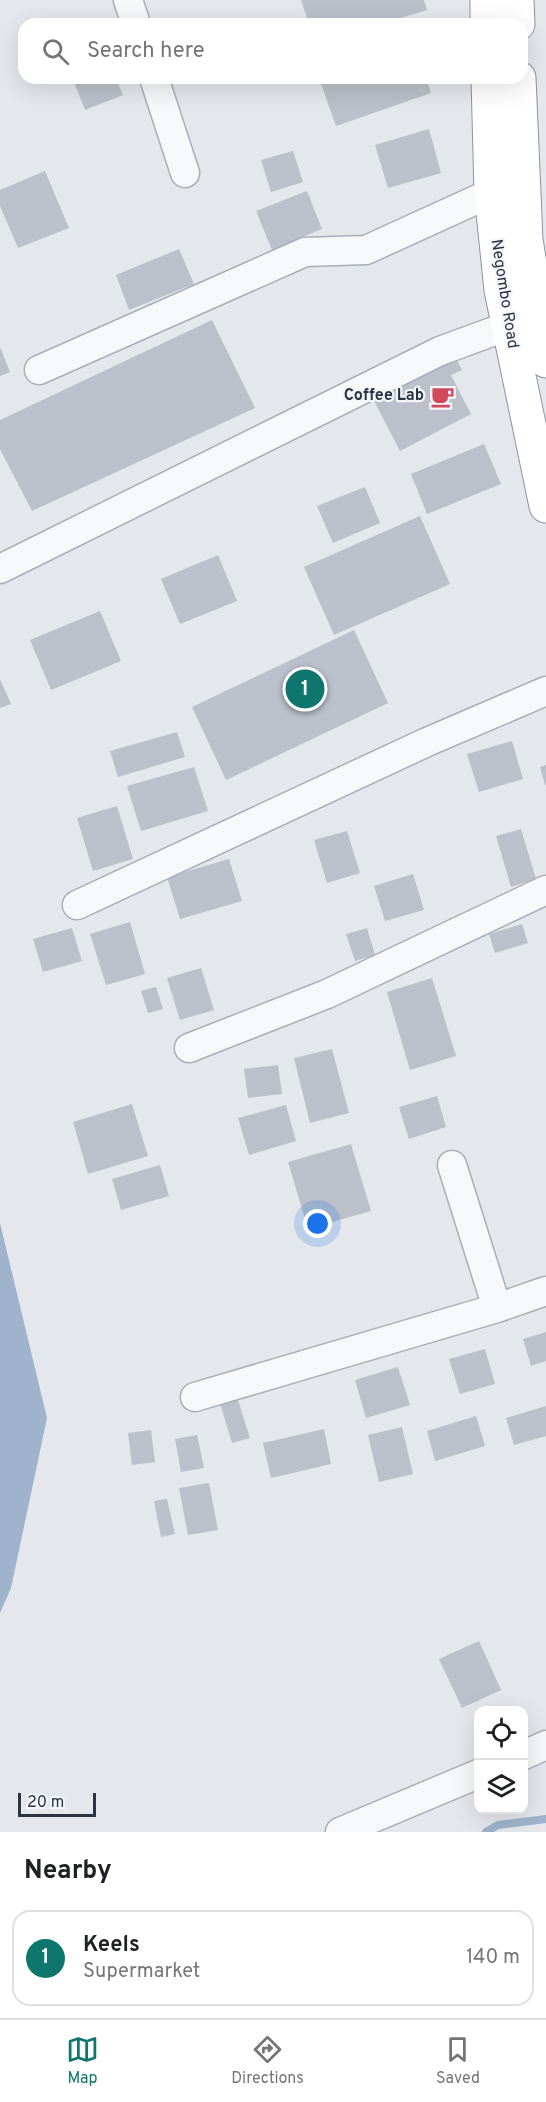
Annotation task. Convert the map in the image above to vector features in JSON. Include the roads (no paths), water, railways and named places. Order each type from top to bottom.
[{"type":"highway","points":[[487,0],[487,18]]},
{"type":"highway","points":[[517,0],[518,18]]},
{"type":"highway","name":"Negombo Road","points":[[488,84],[491,193],[495,243],[508,326],[546,506]]},
{"type":"highway","name":"Negombo Road","points":[[519,84],[526,240],[546,361]]},
{"type":"street","points":[[128,0],[134,18]]},
{"type":"street","points":[[156,84],[185,173]]},
{"type":"street","points":[[39,370],[305,252],[366,250],[491,193]]},
{"type":"street","points":[[0,569],[440,351],[508,326]]},
{"type":"street","points":[[77,905],[428,742],[546,691]]},
{"type":"street","points":[[189,1048],[327,994],[546,890]]},
{"type":"street","points":[[452,1165],[497,1308]]},
{"type":"street","points":[[195,1397],[497,1308],[546,1291]]},
{"type":"street","points":[[528,1753],[546,1745]]},
{"type":"street","points":[[340,1832],[474,1776]]},
{"type":"water","points":[[0,1223],[47,1418],[11,1588],[0,1613]]},
{"type":"waterway","points":[[486,1832],[498,1825],[546,1819]]},
{"type":"place","name":"Coffee Lab","points":[[442,396]]},
{"type":"place","name":"Keels","points":[[305,689]]}]
